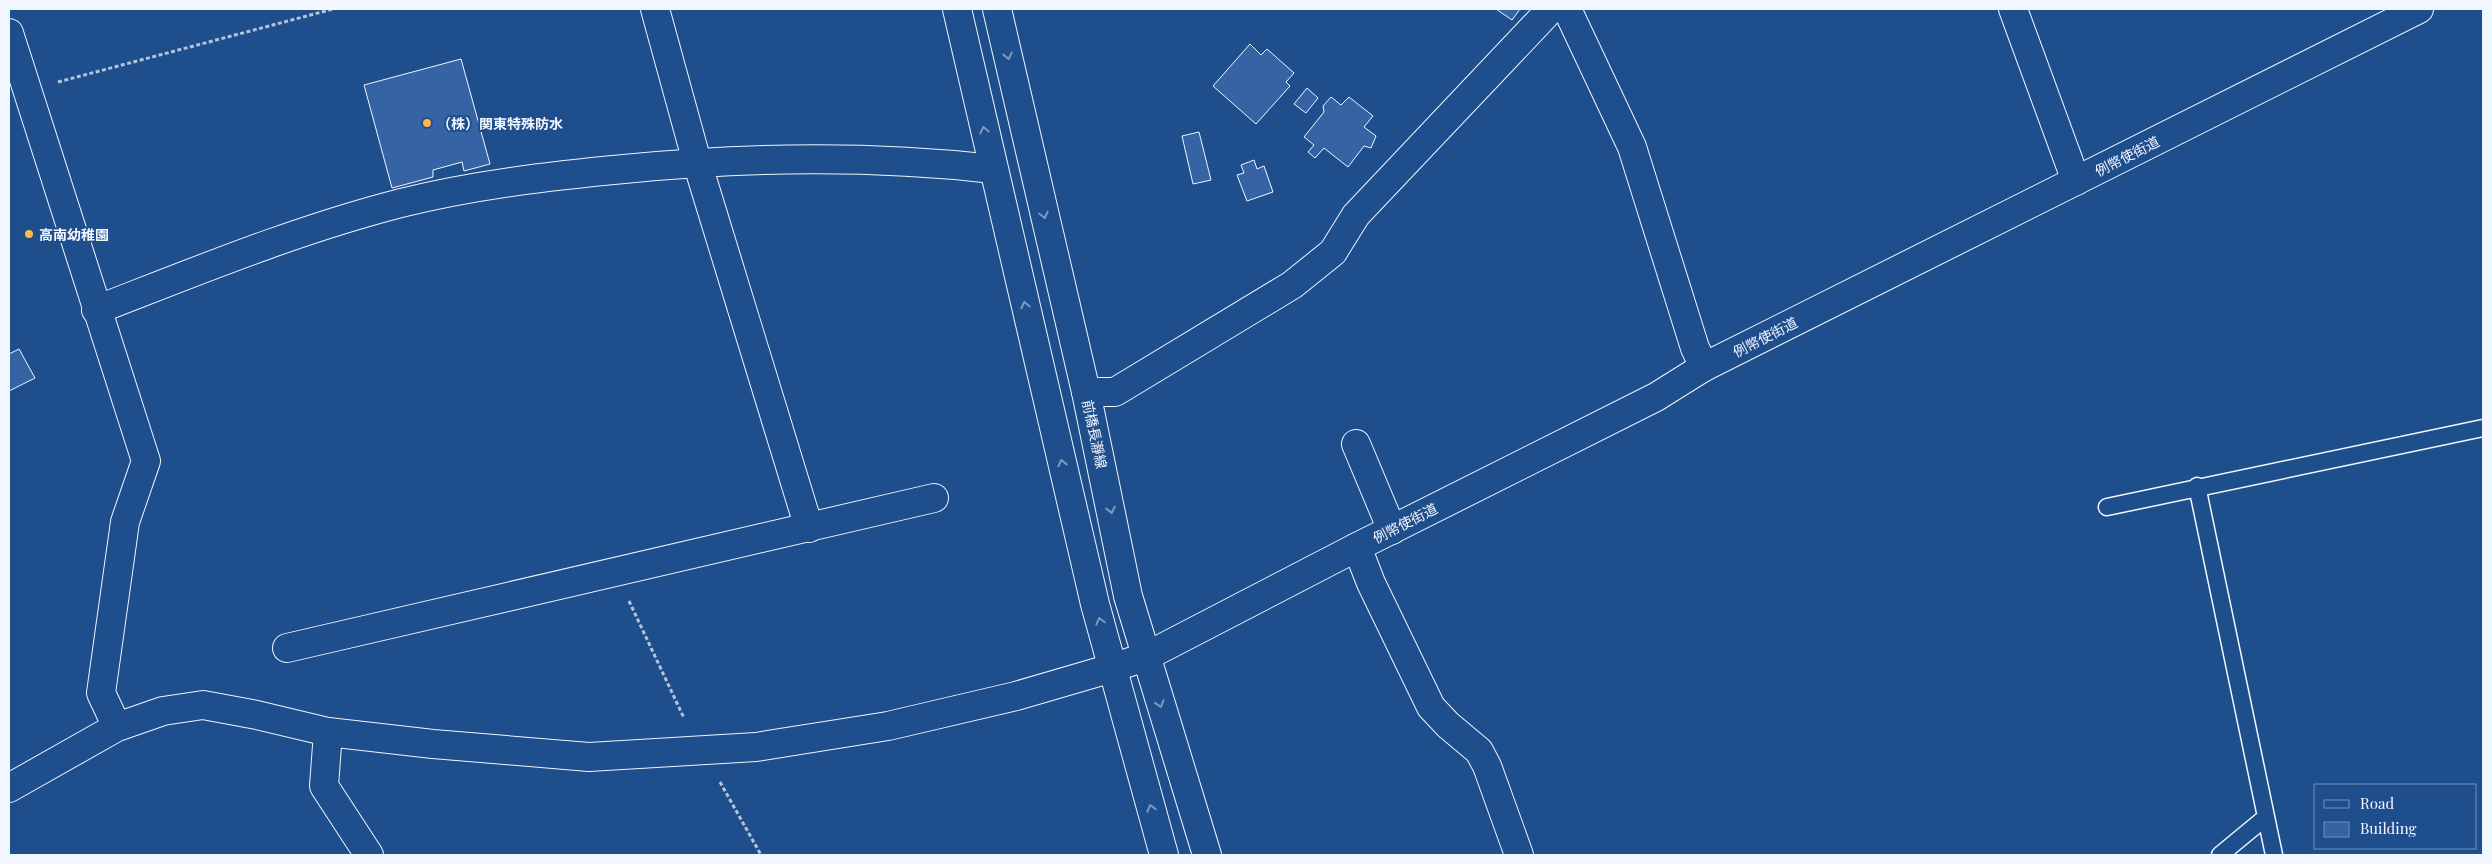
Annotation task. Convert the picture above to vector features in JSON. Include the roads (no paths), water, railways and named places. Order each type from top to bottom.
[{"type":"street","points":[[655,9],[698,162],[809,528]]},
{"type":"street","points":[[957,9],[993,169],[1112,668],[1164,855]]},
{"type":"street","name":"前橋長瀞線","points":[[997,9],[1086,392],[1128,596],[1145,657],[1207,855]]},
{"type":"street","points":[[1086,392],[1115,392],[1292,285],[1333,252],[1356,215],[1551,9]]},
{"type":"street","points":[[1568,9],[1632,147],[1695,348],[1704,367]]},
{"type":"street","points":[[2013,9],[2076,181]]},
{"type":"street","name":"例幣使街道","points":[[9,788],[117,727],[163,711],[203,705],[257,715],[328,732],[433,744],[589,757],[756,747],[888,726],[1016,696],[1112,668],[1145,657],[1357,547],[1656,397],[1704,367],[2420,9]]},
{"type":"street","points":[[9,33],[96,310],[146,460],[125,522],[101,693],[117,727]]},
{"type":"street","points":[[96,310],[226,258],[322,226],[402,203],[499,183],[698,162],[818,158],[932,162],[993,169]]},
{"type":"street","points":[[1356,444],[1392,530]]},
{"type":"street","points":[[287,648],[934,498]]},
{"type":"street","points":[[1357,547],[1371,583],[1431,707],[1448,725],[1479,750],[1488,766],[1519,855]]},
{"type":"street","points":[[328,732],[324,786],[369,855]]},
{"type":"lane","points":[[2107,506],[2483,428]]},
{"type":"lane","points":[[2197,486],[2274,855]]},
{"type":"lane","points":[[2220,855],[2266,817]]},
{"type":"place","name":"（株）関東特殊防水","points":[[427,123]]},
{"type":"place","name":"高南幼稚園","points":[[29,234]]}]
